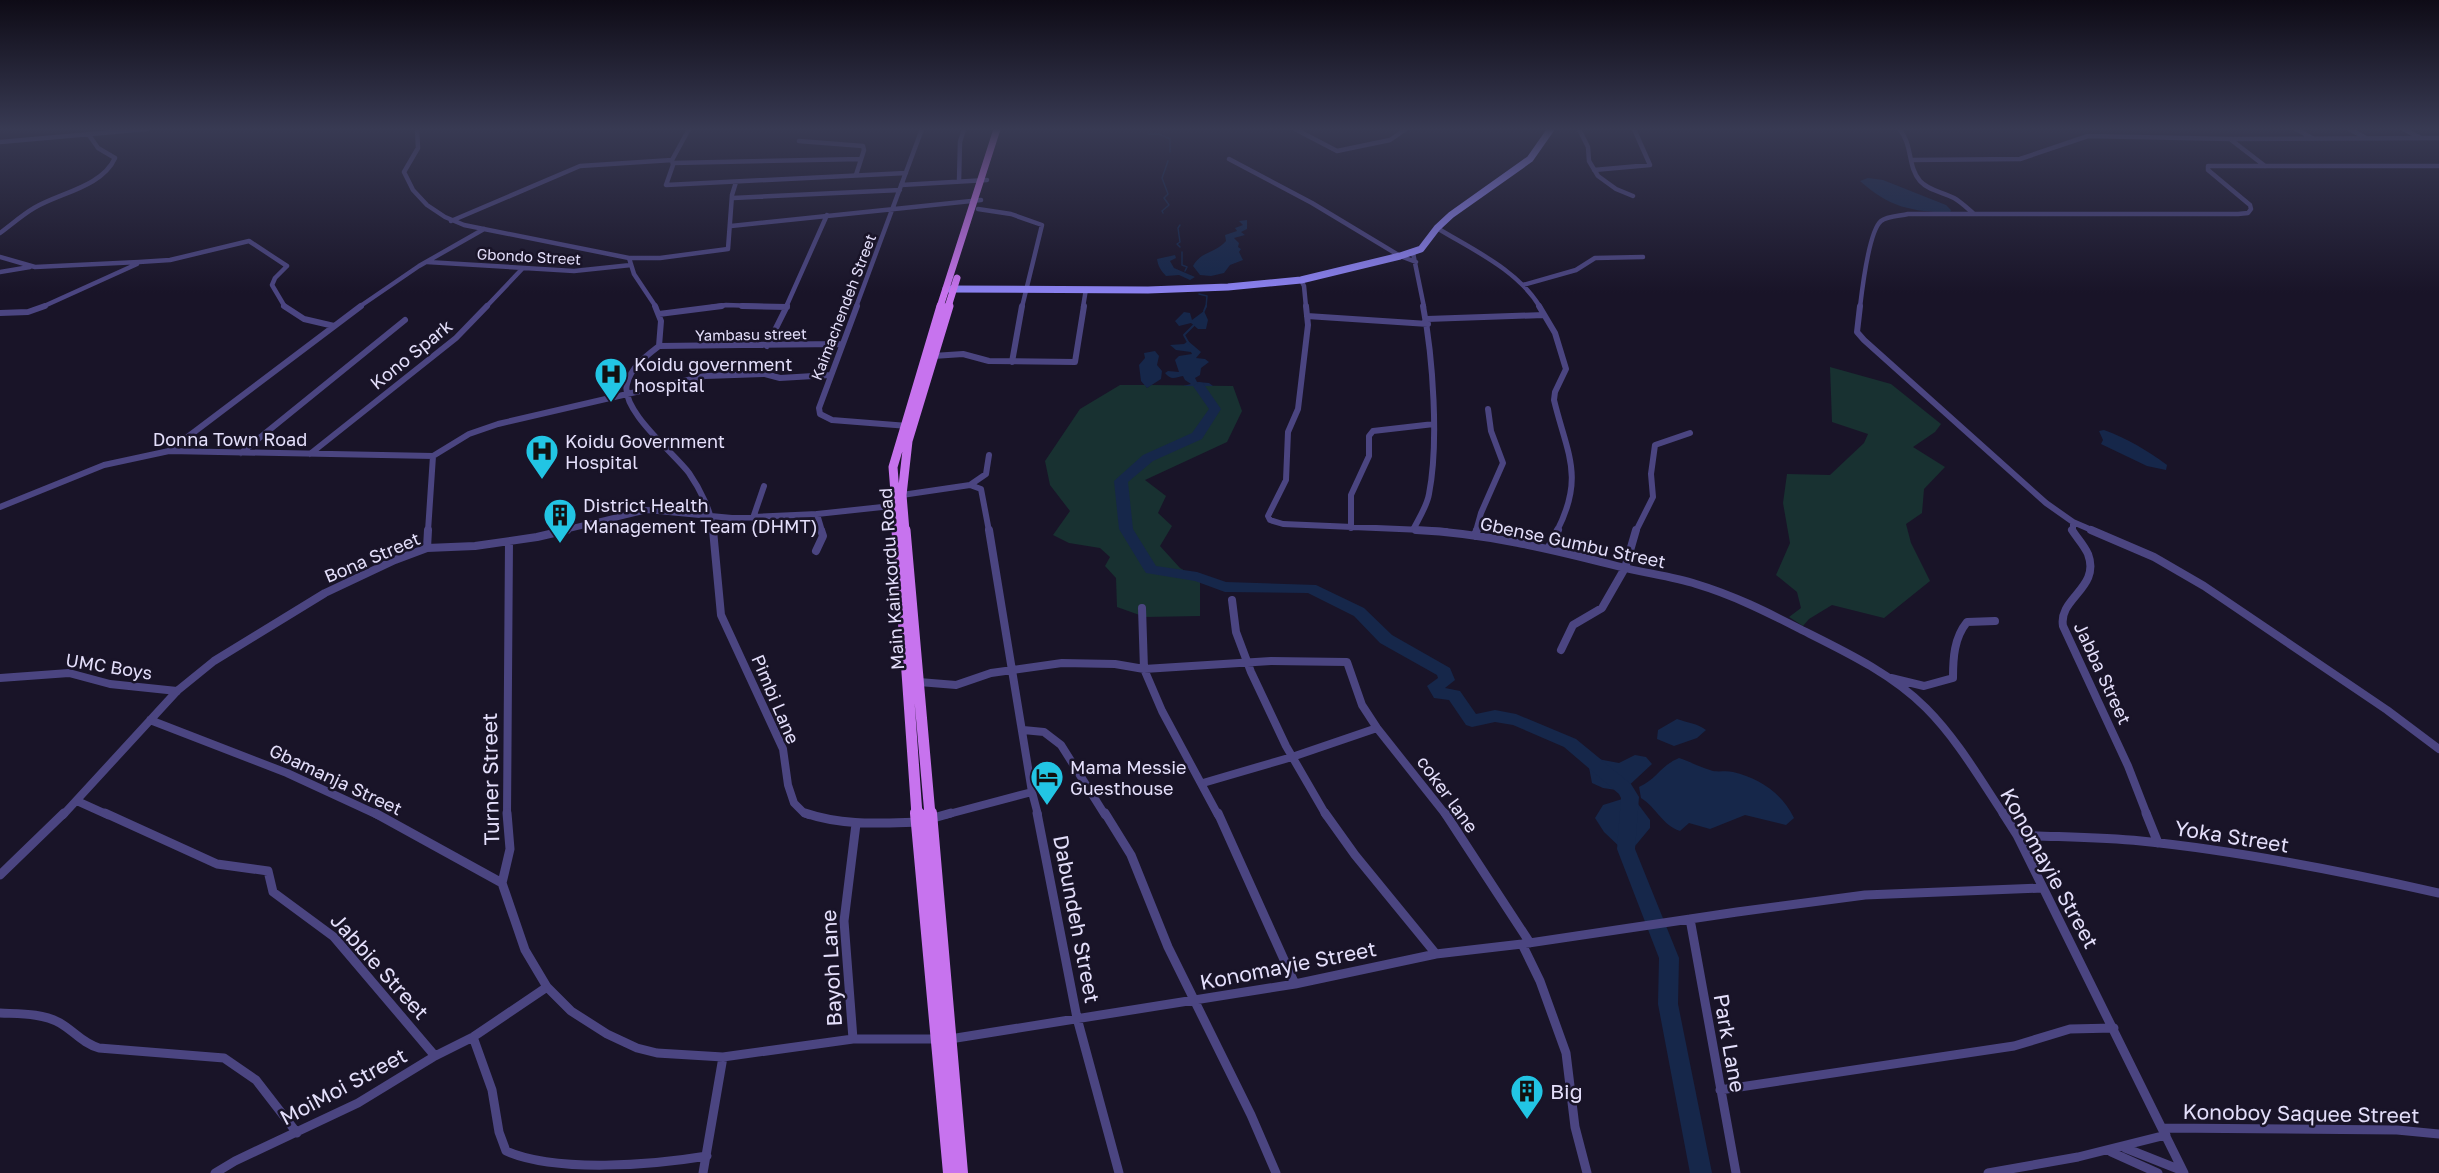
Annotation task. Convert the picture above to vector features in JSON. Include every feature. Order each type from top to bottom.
[{"type":"main road","name":"Main Kainkordu Road","points":[[909,632],[896,521],[908,426],[919,389],[933,356],[936,333],[983,184]]},
{"type":"main road","points":[[950,289],[1195,289],[1301,280],[1413,253],[1421,249],[1437,228],[1465,204],[1494,184]]},
{"type":"main road","points":[[919,389],[936,333]]},
{"type":"main road","name":"Main Kainkordu Road","points":[[900,502],[923,821],[944,1039]]},
{"type":"main road","points":[[944,1039],[950,1173]]},
{"type":"main road","points":[[944,1039],[961,1173]]},
{"type":"street","points":[[0,233],[33,208],[82,184]]},
{"type":"street","points":[[409,184],[429,206],[451,221],[629,258],[660,258],[728,249],[736,184]]},
{"type":"street","points":[[451,221],[538,184]]},
{"type":"street","points":[[666,184],[695,184]]},
{"type":"street","name":"Kaimachendeh Street","points":[[902,184],[819,408],[824,417],[832,420],[908,426]]},
{"type":"street","points":[[733,198],[933,184]]},
{"type":"street","points":[[1276,184],[1400,256],[1416,262]]},
{"type":"street","points":[[1608,184],[1633,196]]},
{"type":"street","points":[[1924,184],[1954,198],[1974,214]]},
{"type":"street","points":[[2224,184],[2250,205],[2251,209],[2248,213],[1908,214],[1883,219],[1878,224],[1862,285],[1857,332],[2046,503],[2073,522],[2154,557],[2204,586],[2439,748]]},
{"type":"street","points":[[731,226],[827,215],[978,203],[1034,221],[1042,225],[1041,236],[1025,290],[1012,362]]},
{"type":"street","points":[[766,346],[787,307],[827,215]]},
{"type":"street","points":[[1437,228],[1495,263],[1523,285],[1534,298],[1555,333],[1566,369],[1555,392],[1554,400],[1573,479],[1570,501],[1548,549]]},
{"type":"street","points":[[169,451],[334,326],[427,262],[484,229]]},
{"type":"street","points":[[0,272],[35,267],[170,260],[249,241],[287,266],[275,278],[272,285],[277,298],[290,313],[303,321],[334,326]]},
{"type":"street","points":[[1413,253],[1427,322],[1434,424],[1429,496],[1414,528]]},
{"type":"street","points":[[0,257],[35,267]]},
{"type":"street","points":[[1523,285],[1576,270],[1595,258],[1643,257]]},
{"type":"street","points":[[629,258],[639,284],[659,314],[659,346],[631,373],[626,386],[627,393],[640,420],[689,474],[712,517]]},
{"type":"street","points":[[0,313],[28,312],[40,308],[84,290],[139,262]]},
{"type":"street","name":"Gbondo Street","points":[[427,262],[583,272],[631,265]]},
{"type":"street","name":"Kono Spark","points":[[310,454],[456,338],[522,269]]},
{"type":"street","points":[[1301,280],[1304,286],[1307,316],[1427,322],[1544,315]]},
{"type":"street","points":[[933,356],[963,354],[982,360],[1075,362],[1086,289]]},
{"type":"street","points":[[659,314],[726,304],[787,307]]},
{"type":"street","name":"Gbense Gumbu Street","points":[[1307,316],[1298,409],[1287,441],[1286,480],[1268,516],[1275,523],[1351,528],[1414,528],[1548,549],[1695,583],[1753,605],[1785,621]]},
{"type":"street","points":[[241,453],[352,360],[405,320]]},
{"type":"street","name":"Yambasu street","points":[[659,346],[842,344]]},
{"type":"street","points":[[427,548],[433,456],[479,429],[705,376],[765,374],[780,378],[830,375]]},
{"type":"street","points":[[1475,536],[1481,513],[1503,463],[1491,431],[1488,409]]},
{"type":"street","points":[[1351,528],[1351,495],[1369,456],[1369,436],[1373,431],[1434,424]]},
{"type":"street","points":[[1561,650],[1573,625],[1602,608],[1625,568],[1638,523],[1653,497],[1651,474],[1655,445],[1690,433]]},
{"type":"street","name":"Donna Town Road","points":[[0,507],[77,473],[145,454],[169,451],[433,456]]},
{"type":"street","points":[[970,486],[986,474],[989,455]]},
{"type":"street","points":[[753,518],[764,486]]},
{"type":"street","name":"Bona Street","points":[[0,875],[77,801],[177,691],[214,661],[325,593],[360,575],[427,548],[508,542],[574,530],[647,510],[712,517],[753,518],[818,514],[900,502],[970,486]]},
{"type":"street","name":"Dabundeh Street","points":[[970,486],[981,489],[1032,792],[1042,831],[1077,1018],[1119,1173]]},
{"type":"street","points":[[816,551],[823,536],[818,514]]},
{"type":"street","name":"Pimbi Lane","points":[[712,517],[721,615],[783,749],[788,785],[794,803],[804,813],[824,820],[856,824],[923,821],[1032,792]]},
{"type":"street","name":"Jabba Street","points":[[2073,522],[2072,529],[2086,551],[2090,568],[2087,582],[2082,591],[2064,609],[2062,620],[2067,637],[2128,766],[2158,843]]},
{"type":"street","name":"Turner Street","points":[[502,883],[510,849],[506,795],[508,542]]},
{"type":"street","points":[[1232,600],[1236,632],[1246,660],[1305,783],[1345,842],[1407,913],[1436,954]]},
{"type":"street","points":[[1142,608],[1144,669],[1162,711],[1203,783],[1295,984]]},
{"type":"street","name":"Konomayie Street","points":[[1785,621],[1891,678],[1934,717],[1973,768],[2017,835],[2184,1172]]},
{"type":"street","points":[[1891,678],[1900,678],[1914,685],[1945,683],[1953,678],[1953,657],[1960,629],[1967,622],[1995,621]]},
{"type":"street","points":[[913,686],[956,685],[991,673],[1062,663],[1115,664],[1144,669],[1208,666],[1246,660]]},
{"type":"street","name":"coker lane","points":[[1246,660],[1347,662],[1362,705],[1377,728],[1436,800],[1526,943]]},
{"type":"street","name":"UMC Boys","points":[[0,678],[69,673],[110,684],[177,691]]},
{"type":"street","name":"Gbamanja Street","points":[[150,720],[229,747],[321,786],[409,829],[502,883]]},
{"type":"street","points":[[1203,783],[1292,757],[1377,728]]},
{"type":"street","points":[[1023,730],[1044,732],[1061,745],[1131,855],[1168,946],[1196,1000],[1276,1173]]},
{"type":"street","name":"Jabbie Street","points":[[77,801],[217,864],[268,871],[273,892],[312,918],[334,937],[435,1056]]},
{"type":"street","name":"Bayoh Lane","points":[[853,1039],[844,921],[856,824]]},
{"type":"street","name":"Yoka Street","points":[[2017,835],[2158,843],[2276,860],[2439,893]]},
{"type":"street","points":[[502,883],[525,950],[547,987],[571,1011],[607,1034],[637,1048],[681,1056],[723,1057],[853,1039],[944,1039]]},
{"type":"street","name":"Konomayie Street","points":[[944,1039],[1295,984],[1436,954],[1864,895],[2043,888]]},
{"type":"street","name":"Park Lane","points":[[1689,920],[1736,1173]]},
{"type":"street","points":[[1526,943],[1566,1053],[1575,1127],[1587,1173]]},
{"type":"street","name":"MoiMoi Street","points":[[215,1173],[235,1161],[358,1103],[435,1056],[473,1037],[547,987]]},
{"type":"street","points":[[0,1013],[48,1018],[61,1023],[84,1044],[99,1048],[224,1058],[240,1065],[275,1102],[297,1133]]},
{"type":"street","points":[[1720,1090],[2014,1046],[2070,1029],[2114,1028]]},
{"type":"street","points":[[473,1037],[494,1097],[506,1150],[517,1163],[556,1170],[621,1170],[707,1156]]},
{"type":"street","points":[[703,1173],[723,1057]]},
{"type":"street","name":"Konoboy Saquee Street","points":[[1988,1173],[2054,1164],[2125,1148],[2164,1132],[2397,1130],[2439,1134]]},
{"type":"street","points":[[2125,1148],[2184,1172]]},
{"type":"street","points":[[2109,1151],[2158,1173]]},
{"type":"green space","points":[[1830,367],[1891,384],[1941,424],[1935,432],[1913,447],[1945,467],[1924,489],[1922,513],[1906,524],[1911,543],[1930,581],[1884,618],[1832,605],[1809,619],[1803,626],[1789,617],[1801,608],[1797,592],[1776,575],[1790,543],[1783,503],[1787,474],[1830,475],[1864,443],[1868,434],[1832,422]]},
{"type":"green space","points":[[1120,385],[1145,385],[1147,388],[1151,385],[1233,386],[1242,411],[1227,442],[1145,480],[1166,496],[1158,513],[1172,526],[1160,546],[1180,568],[1200,579],[1200,616],[1145,617],[1117,607],[1116,578],[1105,566],[1110,557],[1100,548],[1069,543],[1053,535],[1070,511],[1050,485],[1045,461],[1080,409]]},
{"type":"water","points":[[1863,184],[1892,184],[1946,205],[1951,210],[1950,213],[1912,209],[1891,202]]},
{"type":"water","points":[[1247,220],[1247,229],[1241,232],[1245,235],[1234,238],[1239,243],[1238,247],[1241,249],[1239,252],[1243,260],[1230,265],[1224,273],[1211,276],[1200,275],[1193,266],[1196,261],[1222,245],[1226,241],[1225,235],[1237,231],[1235,228],[1243,225],[1239,221]]},
{"type":"water","points":[[1175,255],[1176,258],[1170,261],[1174,268],[1195,277],[1190,280],[1179,275],[1166,276],[1164,274],[1157,259]]},
{"type":"water","points":[[1204,311],[1208,320],[1206,329],[1198,329],[1191,323],[1179,326],[1175,321],[1184,312],[1190,313],[1192,320]]},
{"type":"water","points":[[1188,341],[1201,352],[1196,358],[1209,362],[1201,368],[1200,375],[1195,378],[1197,382],[1209,383],[1213,386],[1183,386],[1191,384],[1183,376],[1171,378],[1165,373],[1179,372],[1175,360],[1179,356],[1192,354],[1176,350],[1170,345],[1184,344]]},
{"type":"water","points":[[1155,351],[1159,356],[1157,365],[1162,371],[1161,379],[1147,388],[1141,381],[1139,365],[1145,358],[1144,353]]},
{"type":"water","points":[[2104,430],[2152,455],[2167,465],[2166,470],[2147,466],[2101,444],[2103,440],[2099,431]]},
{"type":"water","points":[[1677,719],[1696,724],[1706,730],[1697,738],[1674,746],[1657,739],[1658,730]]},
{"type":"water","points":[[1635,755],[1646,757],[1652,764],[1623,791],[1603,788],[1592,783],[1587,757],[1619,763]]},
{"type":"water","points":[[1679,758],[1713,771],[1733,772],[1752,778],[1777,794],[1794,818],[1786,825],[1745,815],[1710,829],[1689,823],[1680,831],[1674,828],[1641,798],[1639,787]]},
{"type":"water","points":[[1632,796],[1650,820],[1650,828],[1635,846],[1623,850],[1604,832],[1595,818],[1603,805]]},
{"type":"waterway","points":[[1163,213],[1162,211],[1169,205],[1164,198],[1168,194],[1164,184]]},
{"type":"waterway","points":[[1180,225],[1178,228],[1180,242],[1177,244],[1180,247]]},
{"type":"waterway","points":[[1182,252],[1182,265],[1187,267],[1185,271]]},
{"type":"waterway","points":[[1199,294],[1207,296],[1206,307]]},
{"type":"waterway","points":[[1204,311],[1206,306]]},
{"type":"waterway","points":[[1189,344],[1184,335],[1194,325]]},
{"type":"waterway","points":[[1199,386],[1215,409],[1197,436],[1148,458],[1121,481],[1126,529],[1151,570],[1197,577],[1225,587],[1311,588],[1359,612],[1386,639],[1444,672],[1447,680],[1435,686],[1440,694],[1454,695],[1472,721],[1495,716],[1516,720],[1570,743],[1625,789],[1630,797],[1626,849],[1669,958],[1668,1004],[1701,1173]]},
{"type":"place","name":"Koidu government hospital","points":[[611,403]]},
{"type":"place","name":"Koidu Government Hospital","points":[[542,480]]},
{"type":"place","name":"District Health Management Team (DHMT)","points":[[560,544]]},
{"type":"place","name":"Mama Messie Guesthouse","points":[[1047,806]]},
{"type":"place","name":"Big","points":[[1527,1120]]}]
